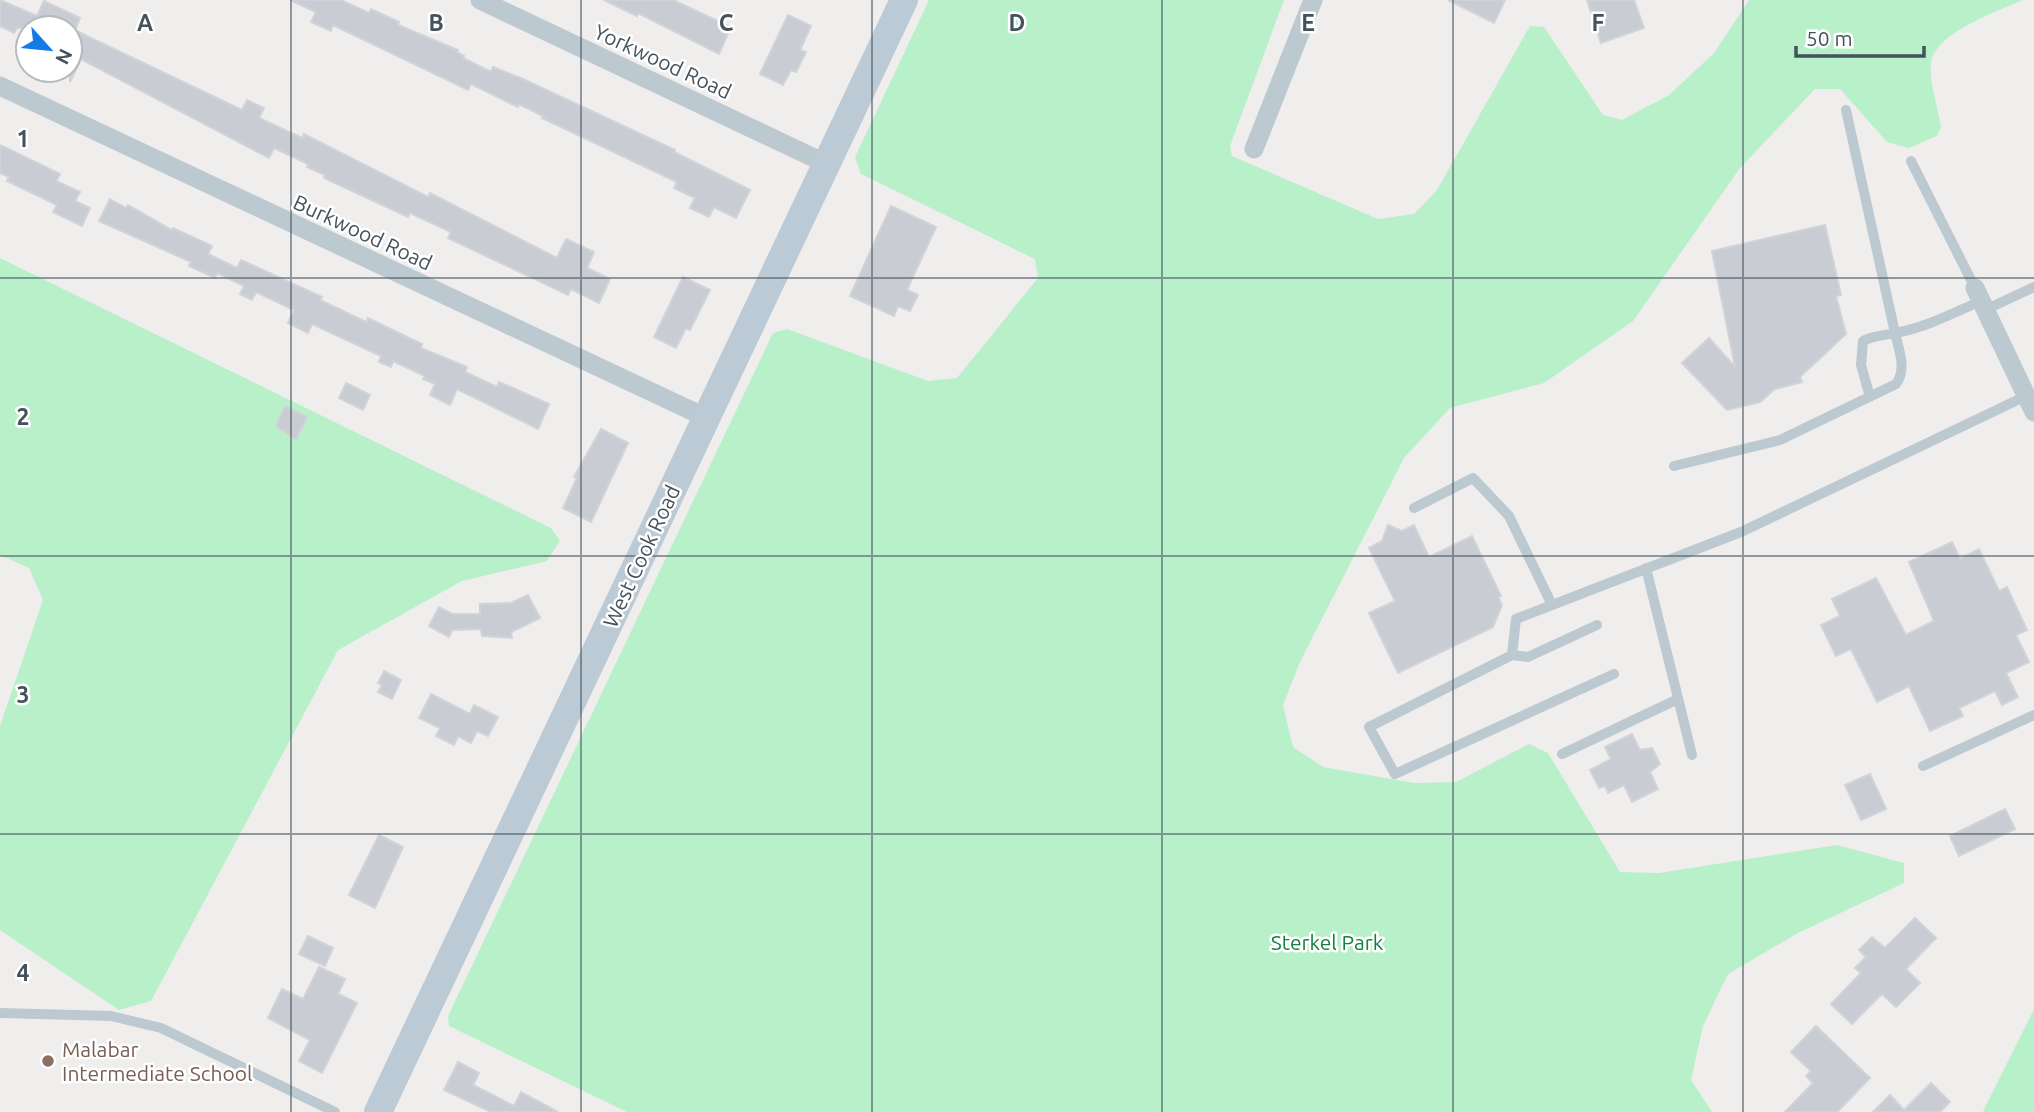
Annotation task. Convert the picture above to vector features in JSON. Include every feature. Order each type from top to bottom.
[{"type":"main road","name":"West Cook Road","points":[[378,1112],[904,0]]},
{"type":"street","name":"Yorkwood Road","points":[[481,0],[827,164]]},
{"type":"street","points":[[1254,149],[1313,0]]},
{"type":"street","name":"Burkwood Road","points":[[0,86],[707,418]]},
{"type":"street","points":[[1980,300],[2030,404]]},
{"type":"lane","points":[[1674,466],[1780,440],[1896,384],[1900,377],[1902,367],[1846,110]]},
{"type":"lane","points":[[1911,161],[1980,300]]},
{"type":"lane","points":[[1870,397],[1861,366],[1863,341],[1874,335],[1895,333],[1939,319],[1980,300],[2034,287]]},
{"type":"lane","points":[[1512,655],[1516,619],[1741,532],[2030,404]]},
{"type":"lane","points":[[1414,508],[1473,478],[1509,516],[1552,605]]},
{"type":"lane","points":[[1646,568],[1692,755]]},
{"type":"lane","points":[[1597,625],[1528,657],[1512,655],[1369,727],[1395,774],[1614,674]]},
{"type":"lane","points":[[1562,754],[1678,699]]},
{"type":"lane","points":[[1923,766],[2034,715]]},
{"type":"lane","points":[[0,1013],[111,1016],[161,1028],[335,1112]]},
{"type":"green space","name":"Sterkel Park","points":[[929,0],[1284,0],[1230,146],[1232,156],[1378,219],[1414,214],[1437,190],[1530,26],[1544,27],[1603,115],[1622,120],[1669,95],[1714,53],[1749,0],[2022,0],[1969,24],[1935,52],[1931,70],[1941,127],[1937,136],[1909,148],[1887,142],[1840,89],[1815,89],[1740,168],[1633,321],[1544,383],[1450,408],[1404,458],[1300,662],[1283,705],[1293,747],[1323,767],[1414,783],[1456,782],[1529,744],[1548,753],[1620,872],[1659,873],[1837,845],[1904,863],[1904,883],[1798,933],[1728,974],[1703,1026],[1691,1080],[1712,1112],[627,1112],[449,1026],[448,1016],[773,333],[787,329],[928,381],[957,378],[1038,278],[1035,259],[861,174],[855,157]]},
{"type":"green space","points":[[0,258],[551,528],[560,541],[547,561],[462,581],[338,650],[151,1001],[119,1010],[0,930],[0,726],[43,600],[29,568],[0,555]]},
{"type":"green space","points":[[2034,1009],[2034,1112],[1983,1112],[1985,1107]]},
{"type":"building","points":[[0,0],[32,14],[14,14],[14,33],[0,26]]},
{"type":"building","points":[[290,0],[341,0],[369,13],[371,9],[399,22],[398,25],[458,50],[463,58],[491,72],[493,67],[523,79],[675,150],[674,152],[750,190],[736,218],[714,207],[709,217],[690,208],[695,198],[674,188],[677,182],[542,118],[543,116],[519,104],[518,107],[471,84],[468,90],[333,25],[331,31],[311,22],[316,12]]},
{"type":"building","points":[[604,0],[673,0],[731,27],[719,54],[638,13],[637,16]]},
{"type":"building","points":[[1448,0],[1505,0],[1494,23]]},
{"type":"building","points":[[1587,0],[1634,0],[1644,28],[1601,43]]},
{"type":"building","points":[[44,1],[72,14],[38,14]]},
{"type":"building","points":[[788,15],[811,26],[800,50],[806,52],[796,72],[791,70],[783,85],[760,74]]},
{"type":"building","points":[[84,35],[242,110],[247,100],[264,108],[259,118],[302,138],[304,134],[428,197],[430,193],[557,258],[566,239],[594,252],[587,268],[610,279],[599,303],[571,289],[568,295],[448,238],[451,232],[410,213],[408,217],[324,178],[325,175],[307,167],[308,164],[274,148],[269,158],[84,61]]},
{"type":"building","points":[[0,145],[60,174],[56,181],[80,192],[75,201],[90,208],[82,226],[53,212],[57,205],[7,181],[9,177],[0,173]]},
{"type":"building","points":[[110,199],[126,208],[128,205],[172,230],[173,228],[212,246],[208,254],[237,268],[241,260],[322,297],[320,300],[366,322],[368,318],[422,344],[421,348],[467,367],[465,372],[497,387],[499,382],[549,404],[538,429],[457,389],[450,405],[430,395],[435,384],[423,379],[425,376],[393,361],[391,367],[379,362],[381,356],[312,324],[308,333],[288,323],[294,310],[256,292],[252,300],[240,294],[244,286],[217,273],[215,278],[189,266],[191,262],[99,221]]},
{"type":"building","points":[[891,206],[936,227],[907,290],[918,295],[910,311],[898,306],[894,316],[850,296]]},
{"type":"building","points":[[1825,225],[1841,295],[1836,296],[1846,334],[1800,377],[1802,382],[1775,389],[1760,402],[1727,410],[1682,363],[1709,338],[1735,367],[1712,251]]},
{"type":"building","points":[[683,277],[710,290],[690,330],[686,328],[676,348],[654,337]]},
{"type":"building","points":[[346,383],[370,395],[363,410],[339,398]]},
{"type":"building","points":[[285,406],[307,417],[296,440],[276,426]]},
{"type":"building","points":[[601,429],[628,443],[591,522],[563,508],[577,478],[574,477]]},
{"type":"building","points":[[1388,525],[1402,531],[1414,525],[1429,557],[1472,536],[1501,596],[1498,597],[1502,605],[1493,627],[1398,673],[1369,613],[1395,601],[1369,548],[1382,541]]},
{"type":"building","points":[[1952,542],[1960,559],[1979,549],[1999,591],[2007,587],[2027,630],[2016,635],[2029,662],[2006,673],[2018,697],[2002,705],[1995,691],[1959,708],[1963,716],[1930,731],[1909,686],[1877,702],[1851,649],[1836,656],[1821,625],[1840,616],[1832,599],[1876,578],[1906,635],[1934,621],[1909,562]]},
{"type":"building","points":[[528,595],[540,618],[511,632],[512,638],[482,636],[481,629],[452,630],[449,637],[429,626],[439,607],[452,614],[480,614],[480,604],[511,603]]},
{"type":"building","points":[[384,671],[401,680],[392,699],[378,692],[382,685],[378,683]]},
{"type":"building","points":[[431,694],[470,714],[474,705],[498,717],[488,736],[477,731],[471,743],[458,736],[454,745],[436,736],[440,728],[419,718]]},
{"type":"building","points":[[1632,734],[1640,750],[1652,748],[1660,764],[1650,772],[1658,789],[1632,802],[1624,785],[1608,793],[1605,786],[1599,788],[1590,770],[1611,759],[1605,747]]},
{"type":"building","points":[[1870,774],[1886,809],[1861,820],[1845,785]]},
{"type":"building","points":[[2005,809],[2015,829],[1959,856],[1950,836]]},
{"type":"building","points":[[379,835],[403,847],[375,908],[349,895]]},
{"type":"building","points":[[1915,918],[1936,938],[1906,969],[1920,983],[1896,1007],[1882,994],[1852,1024],[1831,1004],[1861,973],[1855,968],[1866,957],[1859,950],[1872,937],[1885,948]]},
{"type":"building","points":[[308,936],[333,948],[325,966],[299,954]]},
{"type":"building","points":[[319,967],[345,979],[338,994],[357,1003],[322,1073],[299,1061],[310,1040],[268,1018],[282,989],[303,999]]},
{"type":"building","points":[[1816,1026],[1870,1078],[1837,1112],[1785,1112],[1813,1083],[1806,1076],[1811,1071],[1791,1052]]},
{"type":"building","points":[[458,1062],[479,1073],[473,1085],[514,1106],[521,1092],[558,1112],[491,1112],[444,1090]]},
{"type":"building","points":[[1931,1083],[1950,1102],[1940,1112],[1873,1112],[1890,1095],[1904,1110]]},
{"type":"place","name":"Malabar Intermediate School","points":[[48,1061]]}]
